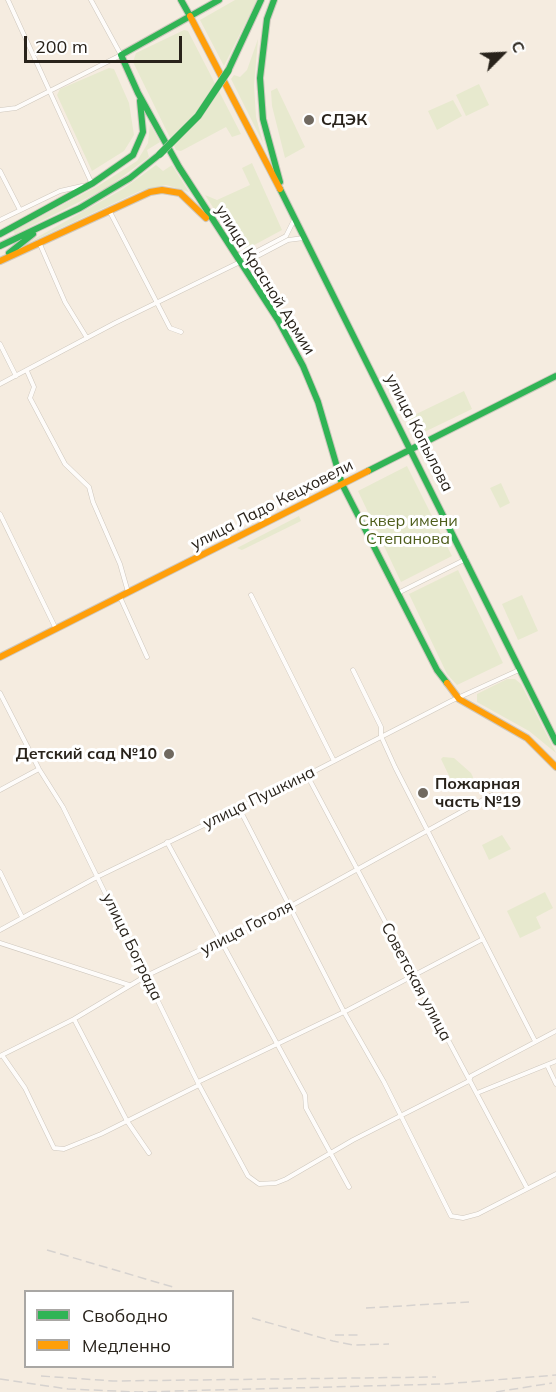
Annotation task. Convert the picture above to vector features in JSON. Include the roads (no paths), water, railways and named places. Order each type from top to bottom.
[{"type":"main road","name":"улица Копылова","points":[[181,0],[287,202],[467,558],[556,742]]},
{"type":"main road","points":[[121,55],[219,0]]},
{"type":"main road","points":[[0,246],[42,227],[115,188],[160,154],[198,116],[228,71],[261,0]]},
{"type":"main road","name":"улица Копылова","points":[[274,0],[261,60],[261,96],[268,145],[287,202]]},
{"type":"main road","name":"улица Красной Армии","points":[[121,55],[138,93],[225,241],[278,320],[311,381],[342,484],[396,594],[437,670],[459,699],[527,738],[556,767]]},
{"type":"main road","points":[[0,234],[93,183],[125,162],[137,149],[144,122],[138,93]]},
{"type":"main road","points":[[0,260],[150,192],[171,190],[180,193],[197,207],[225,241]]},
{"type":"main road","points":[[0,260],[42,227]]},
{"type":"main road","name":"улица Ладо Кецховели","points":[[0,657],[556,376]]},
{"type":"street","points":[[0,220],[60,191],[93,183],[8,0]]},
{"type":"street","name":"улица Красной Армии","points":[[91,0],[121,55]]},
{"type":"street","points":[[0,110],[16,108],[121,55]]},
{"type":"street","points":[[0,171],[20,210]]},
{"type":"street","points":[[109,209],[170,328],[181,332]]},
{"type":"street","points":[[234,253],[246,257],[286,236],[295,218]]},
{"type":"street","points":[[245,270],[248,261],[288,240],[305,238]]},
{"type":"street","points":[[39,241],[65,302],[87,338]]},
{"type":"street","points":[[0,384],[240,262]]},
{"type":"street","points":[[0,344],[16,376]]},
{"type":"street","points":[[27,371],[34,387],[30,398],[65,464],[89,487],[93,502],[120,564],[128,592]]},
{"type":"street","points":[[0,514],[1,521],[56,629]]},
{"type":"street","points":[[396,594],[467,558]]},
{"type":"street","points":[[251,595],[334,760]]},
{"type":"street","points":[[120,597],[147,657]]},
{"type":"street","name":"улица Пушкина","points":[[0,930],[167,842],[521,669]]},
{"type":"street","points":[[353,670],[381,727],[381,736],[535,1041]]},
{"type":"street","name":"улица Бограда","points":[[0,693],[39,769],[63,807],[198,1083],[248,1176],[259,1184],[276,1183],[332,1153]]},
{"type":"street","points":[[0,790],[39,769]]},
{"type":"street","name":"Советская улица","points":[[307,775],[412,976],[527,1188]]},
{"type":"street","name":"улица Гоголя","points":[[1,1055],[74,1019],[146,976],[289,908],[427,829],[492,795]]},
{"type":"street","points":[[239,808],[344,1012],[384,1082],[399,1117],[451,1216],[463,1218],[478,1214],[556,1174]]},
{"type":"street","points":[[167,842],[276,1046],[305,1095],[306,1108],[349,1187]]},
{"type":"street","points":[[0,872],[22,917]]},
{"type":"street","points":[[1,1055],[25,1088],[52,1147],[64,1149],[127,1121],[483,939]]},
{"type":"street","points":[[0,943],[129,985]]},
{"type":"street","points":[[74,1019],[127,1121],[149,1153]]},
{"type":"street","points":[[332,1153],[469,1081],[471,1076],[556,1031]]},
{"type":"street","points":[[477,1093],[556,1061]]},
{"type":"street","points":[[547,1065],[556,1084]]},
{"type":"railway","points":[[47,1250],[173,1287]]},
{"type":"railway","points":[[366,1308],[469,1302]]},
{"type":"railway","points":[[252,1318],[353,1345],[389,1344]]},
{"type":"railway","points":[[335,1335],[359,1335]]},
{"type":"railway","points":[[0,1379],[68,1389],[138,1392],[444,1384],[556,1375]]},
{"type":"railway","points":[[41,1376],[113,1381],[436,1377]]},
{"type":"railway","points":[[496,1392],[552,1383]]},
{"type":"place","name":"СДЭК","points":[[309,120]]},
{"type":"place","name":"Детский сад №10","points":[[169,754]]},
{"type":"place","name":"Пожарная часть №19","points":[[423,793]]},
{"type":"park label","name":"Сквер имени Степанова","points":[[408,530]]}]
